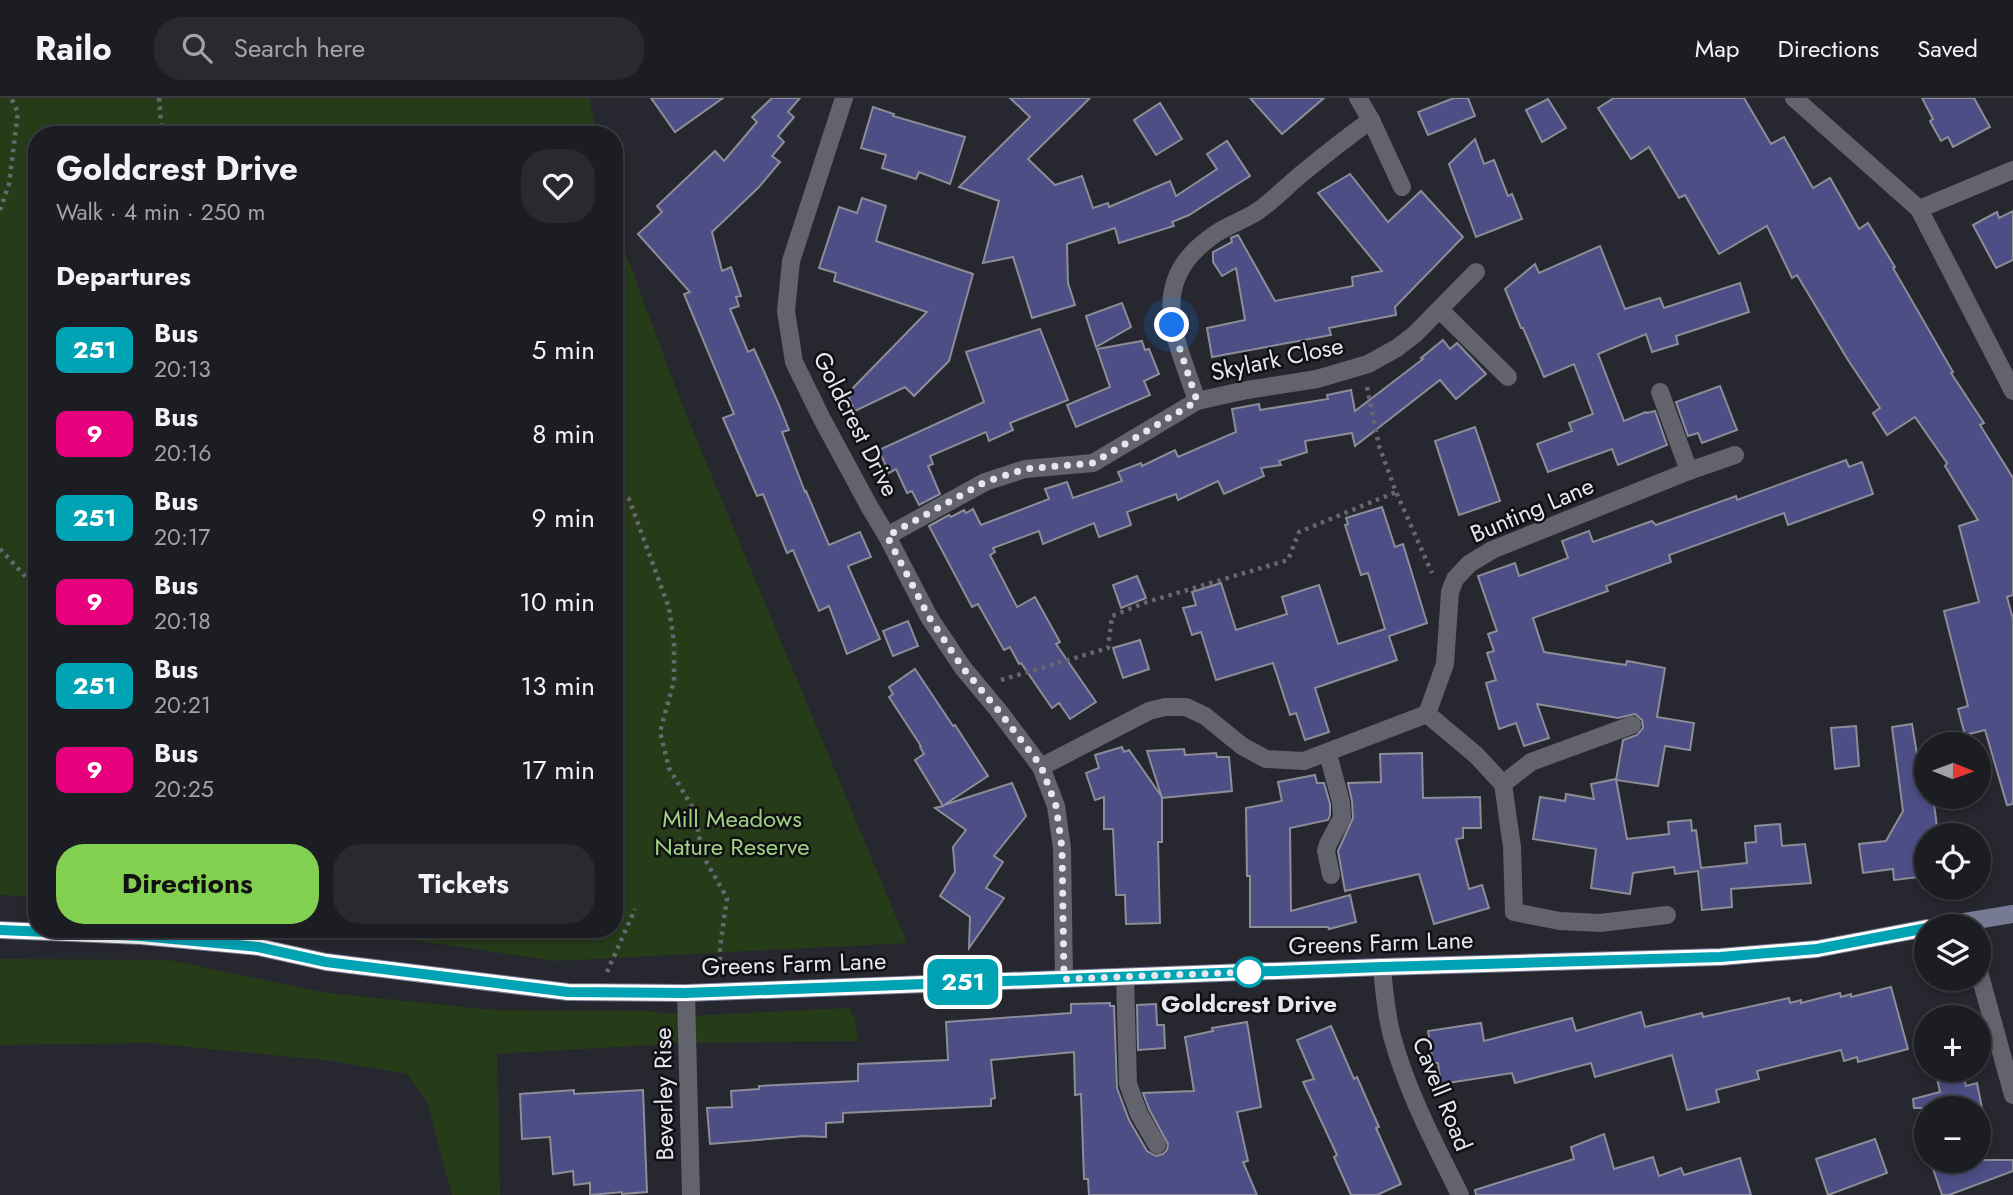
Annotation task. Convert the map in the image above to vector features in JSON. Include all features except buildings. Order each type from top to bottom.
[{"type":"street","name":"Goldcrest Drive","points":[[844,98],[791,261],[786,311],[794,362],[845,463],[929,617],[963,668],[1041,766],[1056,806],[1062,848],[1064,979]]},
{"type":"street","points":[[1358,98],[1402,187]]},
{"type":"street","points":[[1794,98],[1919,209],[2013,391]]},
{"type":"street","points":[[1197,401],[1172,325],[1170,297],[1180,270],[1194,251],[1212,236],[1258,211],[1371,120]]},
{"type":"street","points":[[1919,209],[2013,170]]},
{"type":"street","name":"Skylark Close","points":[[887,536],[985,482],[1025,469],[1093,463],[1197,401],[1317,379],[1363,366],[1397,348],[1415,334],[1476,272]]},
{"type":"street","points":[[1440,310],[1508,377]]},
{"type":"street","points":[[1660,392],[1689,471]]},
{"type":"street","name":"Bunting Lane","points":[[1450,592],[1455,579],[1469,564],[1492,550],[1735,455]]},
{"type":"street","points":[[1041,766],[1149,711],[1165,707],[1186,707],[1205,716],[1242,746],[1266,759],[1304,761],[1427,714],[1445,664],[1450,592]]},
{"type":"street","points":[[1427,714],[1476,755],[1503,784],[1512,847],[1514,912],[1560,921],[1600,923],[1667,915]]},
{"type":"street","points":[[1503,784],[1531,762],[1632,725]]},
{"type":"street","points":[[1328,754],[1341,802],[1342,818],[1326,850],[1331,875]]},
{"type":"street","points":[[1991,918],[2013,914]]},
{"type":"street","name":"Greens Farm Lane","points":[[0,930],[28,931]]},
{"type":"street","name":"Greens Farm Lane","points":[[162,938],[258,947],[326,962],[568,992],[685,993],[1720,957],[1817,949],[1914,931]]},
{"type":"street","name":"Cavell Road","points":[[1382,967],[1385,1004],[1407,1082],[1460,1195]]},
{"type":"street","points":[[1125,977],[1128,1084],[1139,1114],[1157,1145]]},
{"type":"street","points":[[1984,991],[2013,1095]]},
{"type":"street","name":"Beverley Rise","points":[[685,993],[691,1195]]},
{"type":"path","points":[[0,210],[9,184],[18,113],[11,98]]},
{"type":"path","points":[[159,98],[161,126]]},
{"type":"path","points":[[1363,366],[1379,446],[1396,492],[1429,570],[1450,592]]},
{"type":"path","points":[[979,687],[1108,649],[1112,616],[1147,602],[1289,561],[1299,532],[1396,492]]},
{"type":"path","points":[[623,495],[629,499],[669,608],[674,642],[674,681],[660,732],[668,768],[694,810],[703,856],[727,898],[720,947],[720,991]]},
{"type":"path","points":[[0,549],[28,579]]},
{"type":"path","points":[[623,936],[635,909]]},
{"type":"path","points":[[601,992],[622,938]]},
{"type":"green space","points":[[0,98],[589,98],[595,126],[28,126],[28,897],[0,895]]},
{"type":"green space","name":"Mill Meadows Nature Reserve","points":[[623,246],[683,407],[907,943],[556,961],[397,938],[623,938]]},
{"type":"green space","points":[[0,959],[169,960],[327,993],[494,1010],[647,1011],[687,1016],[849,1008],[855,1020],[858,1041],[687,1043],[497,1054],[500,1195],[452,1195],[427,1102],[407,1074],[333,1061],[149,1043],[0,1045]]},
{"type":"bus line","name":"251","points":[[0,930],[28,931]]},
{"type":"bus line","name":"251","points":[[162,938],[258,947],[326,962],[568,992],[685,993],[1720,957],[1817,949],[1914,930]]},
{"type":"place","name":"Goldcrest Drive","points":[[1249,972]]},
{"type":"route","points":[[1172,325],[1197,401],[1093,463],[1025,469],[985,482],[887,536],[929,617],[963,668],[1041,766],[1056,806],[1062,848],[1064,979],[1249,972]]}]
